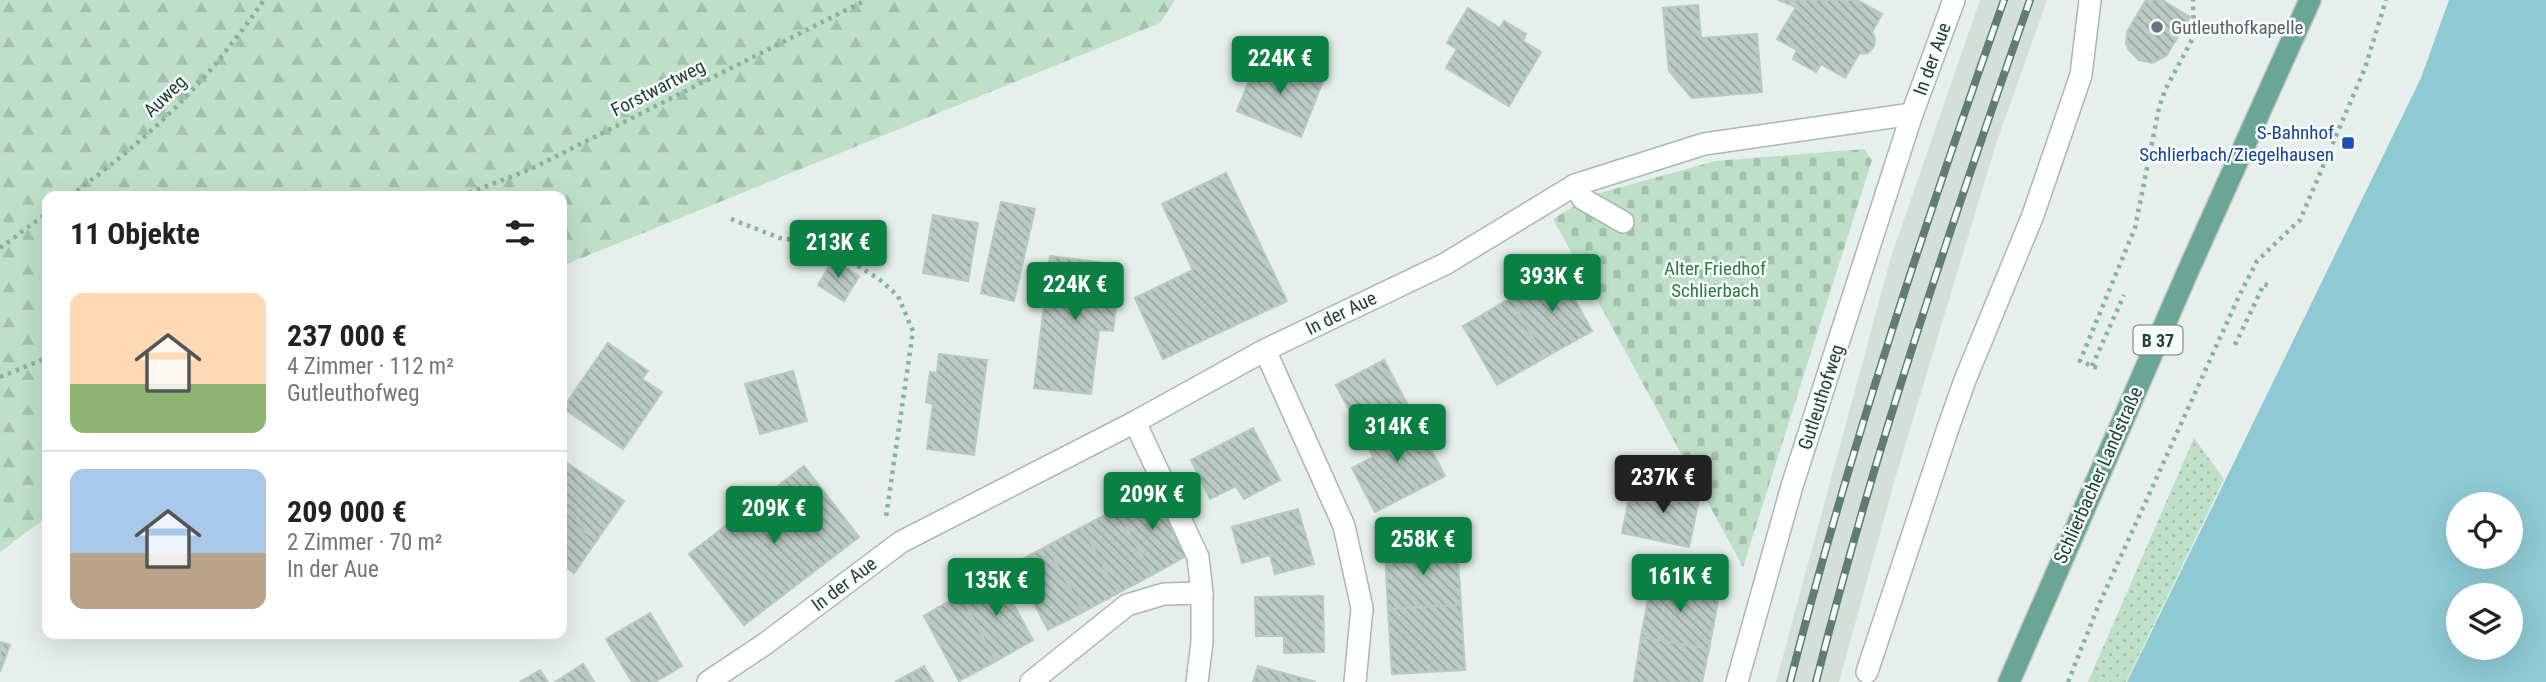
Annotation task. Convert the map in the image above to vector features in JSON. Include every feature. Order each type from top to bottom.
[{"type":"main road","name":"Schlierbacher Landstraße","points":[[2009,682],[2182,284],[2310,0]]},
{"type":"street","name":"In der Aue","points":[[708,682],[765,644],[901,542],[1135,422],[1265,350],[1445,264],[1575,185],[1704,144],[1912,114],[1954,0]]},
{"type":"street","points":[[1867,672],[1965,380],[2033,215],[2081,75],[2090,0]]},
{"type":"street","name":"Gutleuthofweg","points":[[1737,682],[1792,486],[1912,114]]},
{"type":"street","points":[[1575,185],[1583,199],[1623,222]]},
{"type":"street","points":[[1265,350],[1344,526],[1362,608],[1355,682]]},
{"type":"street","points":[[1135,422],[1198,557],[1202,593],[1202,642],[1197,682]]},
{"type":"street","points":[[1031,682],[1127,605],[1164,594],[1202,593]]},
{"type":"path","name":"Auweg","points":[[76,191],[146,134],[193,90],[233,43],[264,0]]},
{"type":"path","name":"Forstwartweg","points":[[474,191],[531,169],[866,0]]},
{"type":"path","points":[[2124,295],[2094,367],[2080,361],[2135,228],[2159,108],[2165,90],[2194,36],[2193,0]]},
{"type":"path","points":[[2068,682],[2097,609],[2178,428],[2257,261],[2300,220],[2365,68],[2386,0]]},
{"type":"path","points":[[0,248],[42,217]]},
{"type":"path","points":[[731,219],[780,238],[808,242],[845,258],[879,279],[898,296],[913,331],[885,513],[887,524],[901,542]]},
{"type":"path","points":[[2235,345],[2264,284],[2272,287]]},
{"type":"path","points":[[0,377],[42,360]]},
{"type":"shaded area","points":[[1980,0],[2047,0],[1995,147],[1895,479],[1839,682],[1776,682],[1891,257]]},
{"type":"green space","points":[[0,0],[1175,0],[1160,23],[567,264],[567,191],[42,191],[42,521],[0,552]]},
{"type":"green space","name":"Alter Friedhof Schlierbach","points":[[1864,149],[1872,160],[1743,567],[1553,219],[1593,195],[1715,161]]},
{"type":"green space","points":[[2194,438],[2224,479],[2126,682],[2088,682]]},
{"type":"water","points":[[2449,0],[2546,0],[2546,682],[2127,682],[2421,78]]},
{"type":"building","points":[[1778,0],[1857,0],[1882,14],[1872,32],[1875,38],[1874,46],[1868,53],[1859,54],[1845,78],[1821,64],[1816,72],[1793,59],[1797,50],[1777,39],[1796,7]]},
{"type":"building","name":"Gutleuthofkapelle","points":[[2146,0],[2162,0],[2190,17],[2166,56],[2152,63],[2139,60],[2126,44],[2127,32]]},
{"type":"building","points":[[1698,5],[1701,38],[1757,34],[1762,92],[1692,98],[1669,71],[1663,8]]},
{"type":"building","points":[[1468,8],[1500,28],[1504,21],[1526,34],[1523,41],[1541,52],[1509,106],[1446,68],[1457,49],[1447,43]]},
{"type":"building","points":[[1259,55],[1323,81],[1301,137],[1237,111]]},
{"type":"building","points":[[1226,173],[1287,301],[1163,359],[1135,298],[1193,270],[1162,204]]},
{"type":"building","points":[[1001,202],[1035,209],[1014,301],[981,293]]},
{"type":"building","points":[[933,215],[978,223],[968,281],[923,273]]},
{"type":"building","points":[[1050,256],[1121,265],[1113,331],[1099,330],[1091,394],[1034,388]]},
{"type":"building","points":[[833,260],[859,276],[844,301],[818,285]]},
{"type":"building","points":[[1559,271],[1592,331],[1544,358],[1511,298]]},
{"type":"building","points":[[1511,298],[1544,358],[1497,385],[1463,326]]},
{"type":"building","points":[[608,343],[648,371],[642,379],[662,392],[623,449],[567,411],[567,402]]},
{"type":"building","points":[[939,354],[987,360],[974,455],[927,449],[933,404],[926,402],[930,372],[937,373]]},
{"type":"building","points":[[1384,360],[1412,413],[1364,438],[1336,385]]},
{"type":"building","points":[[793,371],[807,421],[760,434],[745,384]]},
{"type":"building","points":[[1412,413],[1445,476],[1375,512],[1352,468],[1373,457],[1364,438]]},
{"type":"building","points":[[1253,428],[1280,480],[1244,499],[1236,486],[1210,499],[1191,460]]},
{"type":"building","points":[[567,463],[624,501],[597,540],[567,520]]},
{"type":"building","points":[[804,466],[859,537],[744,625],[689,554]]},
{"type":"building","points":[[1646,483],[1700,495],[1689,547],[1622,533],[1629,499],[1642,502]]},
{"type":"building","points":[[1151,490],[1186,556],[1152,575],[1117,509]]},
{"type":"building","points":[[1117,509],[1152,575],[1118,593],[1082,527]]},
{"type":"building","points":[[1298,509],[1314,564],[1275,574],[1270,555],[1242,563],[1232,527]]},
{"type":"building","points":[[567,520],[597,540],[574,573],[567,568]]},
{"type":"building","points":[[1082,527],[1118,593],[1083,612],[1047,546]]},
{"type":"building","points":[[1047,546],[1083,612],[1048,630],[1013,564]]},
{"type":"building","points":[[1457,546],[1461,605],[1388,609],[1385,548]]},
{"type":"building","points":[[997,575],[1033,640],[996,661],[960,595]]},
{"type":"building","points":[[1652,578],[1720,590],[1709,649],[1641,637]]},
{"type":"building","points":[[960,595],[996,661],[959,681],[924,616]]},
{"type":"building","points":[[1323,596],[1324,652],[1284,653],[1284,636],[1256,636],[1255,597]]},
{"type":"building","points":[[1461,605],[1465,670],[1392,674],[1388,609]]},
{"type":"building","points":[[650,613],[682,666],[655,682],[632,682],[606,639]]},
{"type":"building","points":[[1641,637],[1709,649],[1702,682],[1634,682]]},
{"type":"building","points":[[0,642],[10,645],[0,672]]},
{"type":"building","points":[[583,664],[594,682],[555,682],[563,677]]},
{"type":"building","points":[[924,666],[933,682],[895,682]]},
{"type":"building","points":[[1258,666],[1316,682],[1253,682]]},
{"type":"building","points":[[540,670],[548,682],[520,682]]},
{"type":"railway","points":[[1790,682],[1863,424],[2004,0]]},
{"type":"railway","points":[[1816,682],[1888,424],[1971,169],[2030,0]]},
{"type":"place","name":"Gutleuthofkapelle","points":[[2157,27]]},
{"type":"place","name":"S-Bahnhof Schlierbach/Ziegelhausen","points":[[2348,143]]}]
